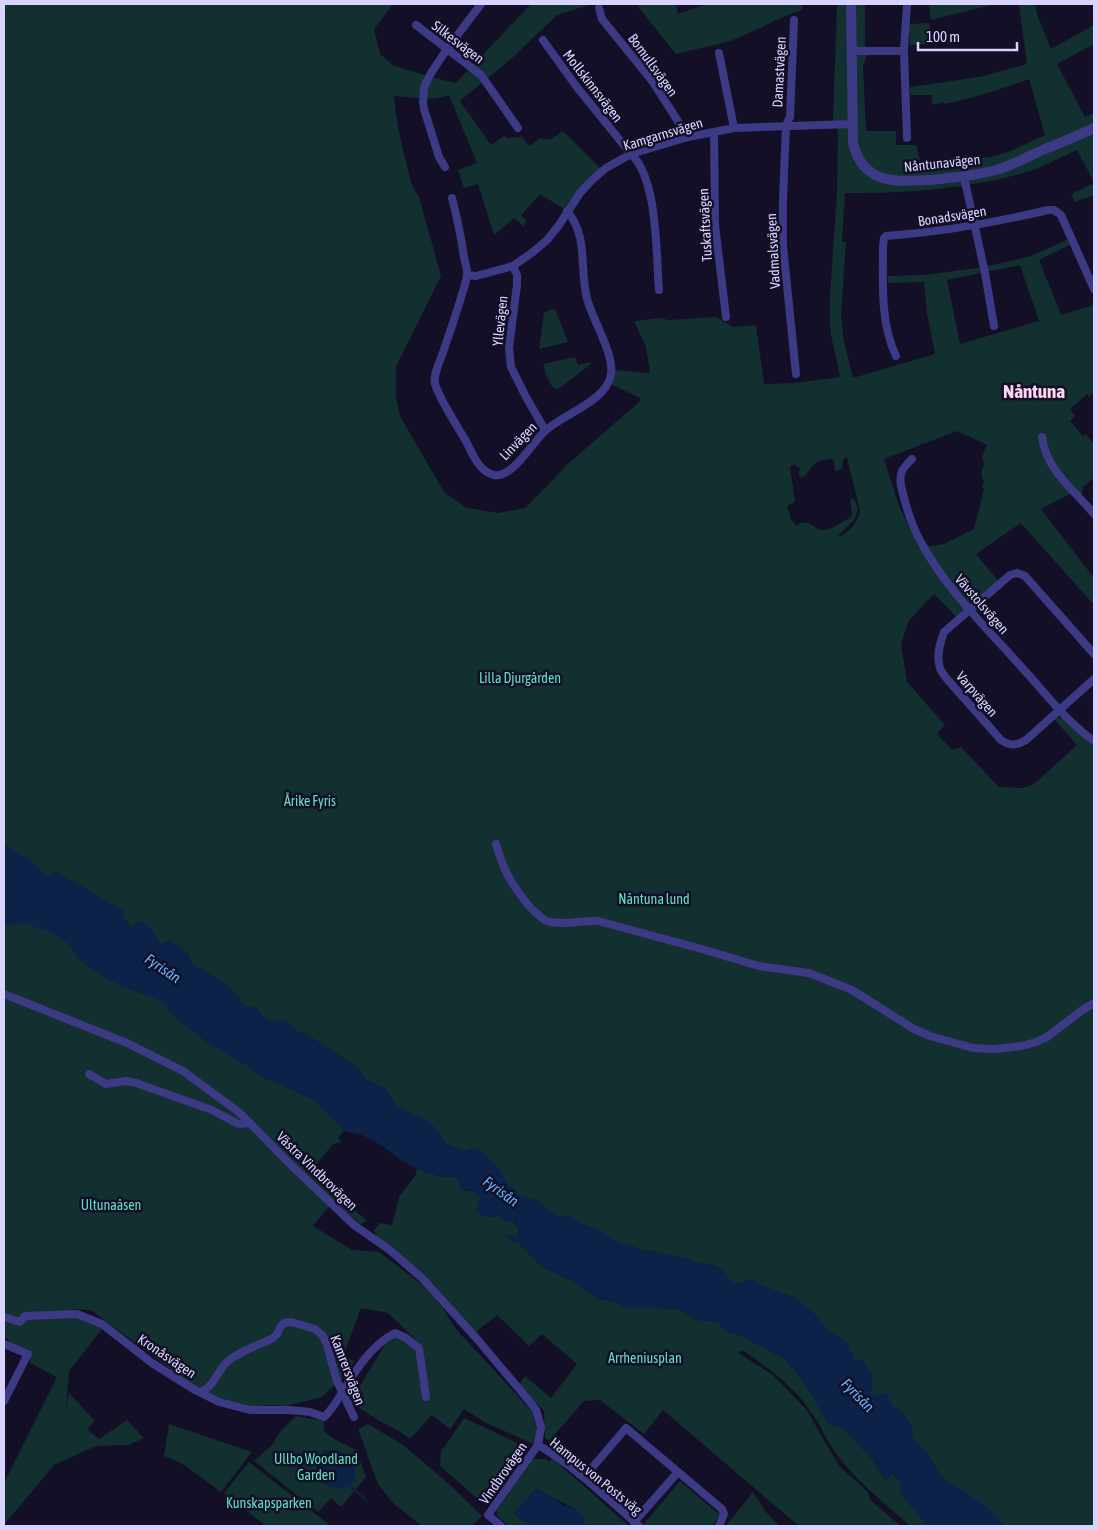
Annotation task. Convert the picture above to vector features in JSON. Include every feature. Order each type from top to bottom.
[{"type":"street","points":[[445,168],[439,157],[424,109],[424,87],[447,49],[481,4]]},
{"type":"street","name":"Nåntunavägen","points":[[851,4],[853,143],[860,162],[881,178],[905,182],[964,177],[986,172],[1009,165],[1094,128]]},
{"type":"street","points":[[906,4],[904,51],[907,138]]},
{"type":"street","name":"Bomullsvägen","points":[[598,8],[602,19],[652,82],[688,137]]},
{"type":"street","name":"Damastvägen","points":[[786,125],[790,117],[794,20]]},
{"type":"street","name":"Silkesvägen","points":[[416,25],[481,75],[518,128]]},
{"type":"street","name":"Mollskinnsvägen","points":[[543,40],[576,86],[638,161],[644,173],[653,207],[659,290]]},
{"type":"street","points":[[851,51],[904,51]]},
{"type":"street","points":[[719,53],[734,128]]},
{"type":"street","name":"Kamgarnsvägen","points":[[467,275],[476,276],[513,266],[533,252],[547,240],[580,193],[592,180],[606,168],[631,154],[688,137],[734,128],[852,124]]},
{"type":"street","name":"Vadmalsvägen","points":[[786,125],[783,246],[796,374]]},
{"type":"street","name":"Tuskaftsvägen","points":[[714,132],[715,225],[726,316]]},
{"type":"street","points":[[964,177],[985,273],[994,326]]},
{"type":"street","name":"Linvägen","points":[[452,198],[467,275],[434,381],[436,388],[476,459],[487,472],[497,475],[511,469],[545,430],[594,398],[607,385],[611,374],[609,355],[588,301],[578,229],[574,219],[567,212]]},
{"type":"street","name":"Bonadsvägen","points":[[896,356],[890,341],[883,280],[883,246],[886,236],[926,234],[975,226],[1048,210],[1056,211],[1061,215],[1094,289]]},
{"type":"street","name":"Yllevägen","points":[[513,266],[517,275],[517,285],[509,348],[511,367],[545,430]]},
{"type":"street","points":[[1042,437],[1043,446],[1051,465],[1094,514]]},
{"type":"street","name":"Vävstolsvägen","points":[[912,459],[903,468],[900,478],[904,496],[921,542],[943,578],[1073,724],[1094,741]]},
{"type":"street","name":"Varpvägen","points":[[1094,654],[1025,576],[1017,573],[1010,575],[944,632],[938,657],[940,669],[1001,740],[1008,744],[1018,745],[1026,740],[1094,679]]},
{"type":"street","points":[[496,844],[500,860],[514,888],[534,912],[546,921],[598,921],[759,966],[809,973],[852,990],[914,1029],[930,1036],[973,1048],[994,1049],[1022,1046],[1036,1042],[1047,1037],[1094,1003]]},
{"type":"street","name":"Västra Vindbrovägen","points":[[4,994],[127,1043],[183,1071],[240,1113],[354,1225],[391,1251],[423,1279],[478,1340],[536,1410],[541,1427],[538,1445]]},
{"type":"street","points":[[90,1074],[106,1084],[126,1081],[136,1082],[212,1110],[238,1124],[250,1123]]},
{"type":"street","name":"Kronåsvägen","points":[[4,1318],[24,1323],[25,1316],[77,1314],[102,1324],[152,1363],[200,1392],[219,1402],[250,1410],[310,1412],[324,1417],[334,1408],[342,1392]]},
{"type":"street","name":"Kamrersvägen","points":[[200,1392],[206,1390],[226,1363],[238,1354],[273,1338],[284,1323],[291,1322],[316,1329],[322,1335],[326,1342],[337,1381],[354,1417]]},
{"type":"street","points":[[342,1392],[367,1356],[388,1337],[395,1334],[406,1338],[419,1348],[426,1397]]},
{"type":"street","points":[[4,1344],[28,1354],[4,1402]]},
{"type":"street","points":[[579,1474],[591,1468],[626,1428],[717,1504],[724,1514],[719,1526]]},
{"type":"street","name":"Hampus von Posts väg","points":[[538,1445],[579,1474],[636,1524]]},
{"type":"street","name":"Vindbrovägen","points":[[501,1526],[488,1515],[538,1445]]},
{"type":"street","points":[[636,1524],[678,1472]]},
{"type":"green space","name":"Årike Fyris","points":[[4,4],[393,4],[374,29],[380,54],[394,66],[456,83],[531,4],[592,4],[557,15],[512,58],[460,101],[491,145],[504,136],[507,138],[522,137],[529,146],[540,138],[550,140],[563,131],[601,169],[590,176],[564,209],[540,194],[521,215],[527,221],[523,226],[514,218],[494,235],[478,184],[464,188],[458,170],[477,163],[449,95],[428,99],[394,96],[409,175],[419,197],[441,276],[396,367],[396,398],[400,416],[444,492],[467,508],[498,513],[525,508],[569,463],[639,402],[641,398],[610,384],[615,370],[650,373],[646,347],[634,321],[659,318],[669,320],[716,317],[733,327],[756,325],[764,384],[794,383],[840,377],[830,324],[837,192],[838,132],[833,120],[837,4],[865,4],[865,44],[867,52],[863,66],[866,131],[896,131],[896,145],[916,145],[921,164],[991,157],[1008,152],[1045,135],[1029,79],[967,99],[932,105],[932,95],[911,95],[910,87],[979,77],[1027,64],[1019,4],[1035,4],[1038,17],[1051,49],[1094,25],[1094,44],[1057,64],[1085,117],[1094,113],[1094,182],[1077,150],[1027,172],[999,179],[933,190],[845,193],[842,242],[846,242],[841,316],[844,342],[853,378],[935,354],[927,313],[924,282],[888,283],[888,276],[924,275],[984,267],[1031,256],[1069,239],[1072,244],[1039,260],[1061,315],[1094,305],[1094,392],[1089,397],[1087,394],[1070,409],[1075,416],[1070,421],[1083,436],[1086,434],[1094,444],[1094,478],[1083,487],[1082,495],[1075,496],[1070,494],[1041,509],[1094,578],[1094,605],[1021,523],[976,554],[1003,587],[961,622],[934,594],[909,620],[901,644],[907,682],[945,725],[937,734],[952,750],[961,747],[999,787],[1023,788],[1034,784],[1077,745],[1054,719],[1057,717],[1064,719],[1094,746],[1094,1526],[910,1526],[866,1486],[836,1454],[813,1414],[794,1391],[778,1376],[743,1350],[738,1353],[773,1375],[806,1409],[839,1466],[868,1492],[870,1500],[901,1526],[799,1526],[663,1410],[644,1434],[600,1400],[584,1401],[549,1441],[545,1438],[544,1411],[519,1384],[525,1376],[551,1398],[577,1364],[542,1334],[529,1346],[497,1315],[476,1332],[427,1277],[376,1236],[374,1230],[380,1223],[392,1225],[399,1197],[415,1176],[417,1169],[443,1177],[456,1177],[464,1191],[472,1190],[480,1197],[493,1217],[498,1214],[518,1227],[519,1243],[541,1266],[570,1280],[598,1299],[678,1309],[698,1320],[718,1322],[726,1331],[740,1335],[785,1359],[802,1379],[829,1424],[842,1427],[873,1460],[886,1481],[893,1473],[900,1483],[927,1487],[783,1321],[589,1255],[366,1104],[338,1138],[342,1142],[333,1144],[316,1165],[336,1193],[367,1221],[360,1224],[306,1175],[332,1203],[313,1226],[352,1250],[379,1252],[425,1287],[442,1307],[456,1329],[532,1412],[537,1431],[534,1444],[486,1423],[464,1409],[450,1429],[432,1415],[410,1439],[350,1402],[394,1330],[422,1346],[388,1313],[361,1308],[345,1355],[354,1362],[347,1374],[322,1397],[285,1406],[270,1405],[250,1408],[208,1394],[181,1377],[91,1310],[72,1309],[102,1329],[69,1371],[66,1408],[69,1393],[95,1421],[87,1429],[99,1439],[127,1420],[144,1438],[129,1445],[96,1446],[54,1465],[4,1525],[4,1483],[57,1377],[30,1363],[30,1350],[12,1344],[4,1336]],"holes":[[[1020,265],[1039,321],[960,344],[947,280]],[[957,431],[987,445],[982,456],[984,465],[981,471],[984,489],[974,529],[944,544],[919,548],[899,506],[884,459]],[[845,457],[847,458],[860,511],[855,523],[849,530],[837,537],[855,519],[858,508],[854,499],[851,498],[851,517],[833,527],[822,530],[804,522],[797,526],[791,519],[787,506],[795,502],[790,466],[795,465],[800,469],[798,474],[802,478],[818,462],[831,459],[834,461],[835,471],[842,469]]]},
{"type":"green space","points":[[636,4],[676,4],[678,14],[707,4],[802,4],[802,10],[730,41],[676,54]]},
{"type":"green space","points":[[929,4],[995,4],[931,20]]},
{"type":"green space","points":[[929,23],[933,44],[910,45],[909,24]]},
{"type":"green space","points":[[1094,183],[1094,195],[1075,202],[1071,194]]},
{"type":"green space","points":[[555,309],[568,342],[539,349],[544,313]]},
{"type":"green space","points":[[575,357],[578,365],[591,362],[591,364],[560,388],[555,389],[549,381],[543,364]]},
{"type":"green space","name":"Ullbo Woodland Garden","points":[[296,1416],[324,1421],[324,1431],[334,1439],[356,1450],[366,1477],[341,1507],[331,1498],[318,1512],[254,1461],[272,1445],[280,1432]]},
{"type":"green space","points":[[464,1418],[528,1448],[486,1506],[440,1466],[441,1452]]},
{"type":"green space","points":[[169,1424],[252,1452],[221,1492],[183,1464],[164,1456]]},
{"type":"green space","points":[[368,1424],[402,1444],[450,1485],[482,1516],[472,1526],[422,1526],[394,1504],[378,1484],[358,1429]]},
{"type":"green space","points":[[552,1458],[629,1526],[585,1526],[583,1517],[573,1508],[536,1489],[514,1513],[529,1526],[509,1526],[497,1516],[497,1510],[533,1459],[550,1461]]},
{"type":"green space","name":"Kunskapsparken","points":[[249,1462],[331,1526],[266,1526],[224,1493]]},
{"type":"green space","points":[[680,1481],[720,1515],[712,1526],[644,1526],[643,1525]]},
{"type":"green space","points":[[753,1492],[766,1512],[780,1526],[726,1526]]},
{"type":"water","name":"Fyrisån","points":[[4,844],[34,863],[47,876],[54,871],[125,911],[122,917],[132,927],[141,921],[153,930],[160,944],[170,940],[188,953],[193,965],[222,981],[245,1006],[257,1007],[265,1018],[277,1021],[286,1020],[297,1030],[305,1033],[357,1067],[367,1080],[387,1089],[396,1106],[430,1122],[446,1143],[464,1151],[472,1148],[481,1150],[498,1167],[509,1185],[522,1196],[537,1200],[558,1217],[569,1215],[579,1222],[603,1232],[621,1244],[689,1259],[695,1263],[703,1263],[719,1268],[734,1283],[743,1283],[751,1279],[796,1298],[818,1317],[828,1330],[842,1338],[849,1345],[855,1361],[862,1360],[872,1375],[871,1394],[878,1396],[886,1392],[893,1406],[902,1411],[912,1425],[913,1438],[928,1453],[941,1477],[989,1509],[1004,1526],[927,1526],[900,1493],[900,1483],[894,1473],[886,1481],[873,1460],[842,1427],[829,1424],[802,1379],[785,1359],[740,1335],[726,1331],[718,1322],[698,1320],[678,1309],[622,1308],[616,1301],[598,1299],[570,1280],[541,1266],[519,1243],[511,1242],[506,1234],[517,1238],[517,1233],[520,1232],[515,1222],[507,1222],[498,1214],[489,1217],[476,1211],[480,1197],[472,1190],[461,1188],[456,1177],[443,1177],[417,1169],[362,1135],[344,1131],[314,1100],[260,1076],[246,1065],[205,1041],[177,1019],[161,1001],[120,986],[88,967],[78,958],[70,945],[51,932],[23,923],[4,926]]},
{"type":"water","points":[[326,1450],[341,1452],[352,1460],[355,1465],[355,1471],[350,1486],[333,1488],[324,1484],[319,1478],[316,1470],[317,1458]]},
{"type":"water","points":[[536,1489],[562,1505],[579,1512],[584,1517],[584,1526],[529,1526],[514,1513]]},
{"type":"waterway","points":[[350,1486],[366,1500]]},
{"type":"district","name":"Nåntuna","points":[[1034,391]]},
{"type":"park label","name":"Lilla Djurgården","points":[[520,678]]},
{"type":"park label","name":"Nåntuna lund","points":[[654,899]]},
{"type":"park label","name":"Ultunaåsen","points":[[111,1205]]},
{"type":"park label","name":"Arrheniusplan","points":[[645,1358]]}]
